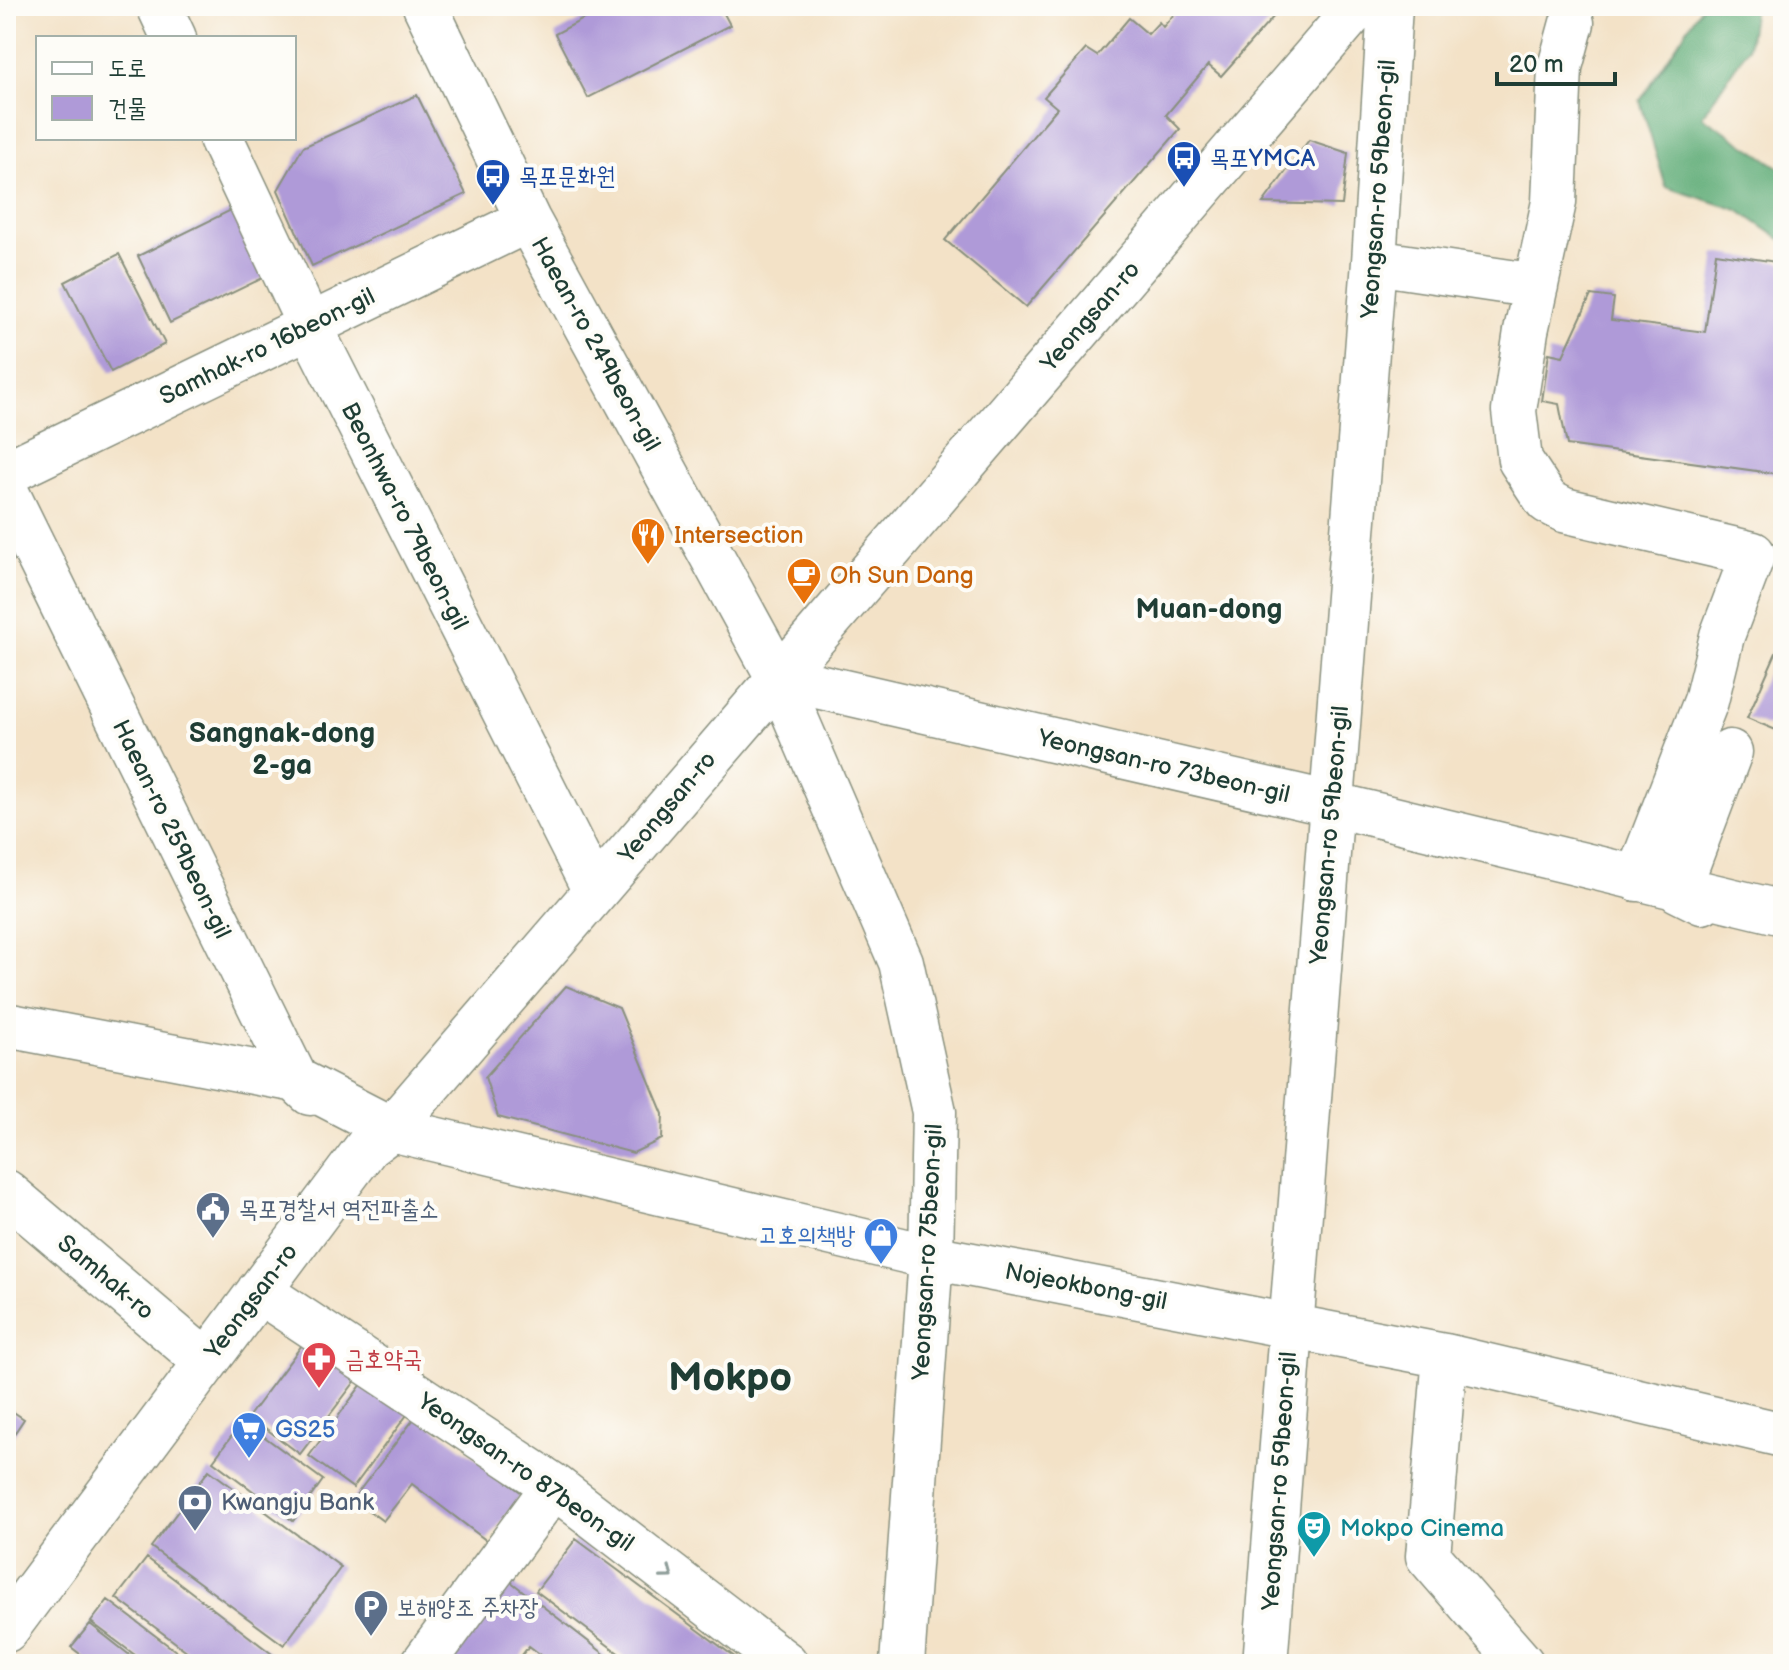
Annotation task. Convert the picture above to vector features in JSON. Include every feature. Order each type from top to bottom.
[{"type":"street","points":[[159,6],[173,36]]},
{"type":"street","name":"Haean-ro 249beon-gil","points":[[425,6],[528,220],[778,677]]},
{"type":"street","name":"Yeongsan-ro","points":[[6,1630],[205,1361],[379,1138],[1358,6]]},
{"type":"street","name":"Yeongsan-ro 59beon-gil","points":[[1265,1664],[1374,262],[1390,6]]},
{"type":"street","points":[[1572,23],[1560,67],[1554,202],[1514,411],[1520,460],[1547,501],[1564,510],[1753,554],[1722,636],[1658,884]]},
{"type":"street","name":"Beonhwa-ro 79beon-gil","points":[[222,140],[309,325],[595,891]]},
{"type":"street","name":"Samhak-ro 16beon-gil","points":[[6,473],[528,220]]},
{"type":"street","points":[[1374,262],[1536,286]]},
{"type":"street","name":"Haean-ro 259beon-gil","points":[[6,491],[296,1080]]},
{"type":"street","name":"Yeongsan-ro 73beon-gil","points":[[778,677],[1331,804],[1783,913]]},
{"type":"street","name":"Yeongsan-ro 75beon-gil","points":[[778,677],[901,962],[934,1112],[931,1257],[902,1664]]},
{"type":"street","points":[[1658,884],[1730,752]]},
{"type":"street","points":[[1658,884],[1764,933],[1783,938]]},
{"type":"street","name":"Nojeokbong-gil","points":[[6,1025],[296,1080],[379,1138],[931,1257],[1445,1356],[1783,1435]]},
{"type":"street","name":"Samhak-ro","points":[[6,1192],[205,1361]]},
{"type":"street","name":"Yeongsan-ro 87beon-gil","points":[[259,1291],[554,1486],[786,1664]]},
{"type":"street","points":[[1445,1356],[1428,1556],[1522,1664]]},
{"type":"street","points":[[423,1664],[554,1486]]},
{"type":"green space","points":[[1702,6],[1754,6],[1748,48],[1702,116],[1783,170],[1783,241],[1738,210],[1666,187],[1640,101]]},
{"type":"building","points":[[608,6],[720,6],[730,25],[588,98],[555,34]]},
{"type":"building","points":[[1181,6],[1283,6],[1221,76],[1208,65],[1166,115],[1180,129],[1026,307],[945,240],[1057,108],[1044,97],[1086,49],[1097,56],[1129,18],[1148,34],[1159,22],[1163,27]]},
{"type":"building","points":[[417,95],[466,194],[312,266],[278,190],[303,147]]},
{"type":"building","points":[[1309,140],[1348,153],[1342,205],[1263,203]]},
{"type":"building","points":[[231,210],[265,277],[170,323],[138,256]]},
{"type":"building","points":[[1716,253],[1783,263],[1778,340],[1783,341],[1783,445],[1779,474],[1567,445],[1559,404],[1542,401],[1549,353],[1563,356],[1591,295],[1614,298],[1611,320],[1705,332]]},
{"type":"building","points":[[119,254],[165,344],[111,372],[65,282]]},
{"type":"building","points":[[1783,637],[1783,733],[1747,718]]},
{"type":"building","points":[[566,986],[619,1008],[663,1114],[662,1139],[633,1153],[498,1117],[485,1077]]},
{"type":"building","points":[[308,1337],[360,1375],[300,1454],[249,1416]]},
{"type":"building","points":[[365,1380],[409,1412],[353,1488],[309,1456]]},
{"type":"building","points":[[6,1407],[24,1419],[6,1446]]},
{"type":"building","points":[[417,1415],[522,1493],[487,1541],[412,1484],[383,1521],[353,1499]]},
{"type":"building","points":[[243,1421],[323,1480],[293,1521],[213,1461]]},
{"type":"building","points":[[209,1470],[341,1567],[284,1645],[151,1547]]},
{"type":"building","points":[[576,1539],[744,1664],[633,1664],[536,1591]]},
{"type":"building","points":[[147,1558],[285,1664],[204,1664],[116,1598]]},
{"type":"building","points":[[506,1578],[607,1656],[601,1664],[553,1664],[529,1646],[515,1664],[439,1664]]},
{"type":"building","points":[[108,1600],[189,1661],[187,1664],[147,1664],[91,1622]]},
{"type":"building","points":[[90,1624],[141,1664],[93,1664],[71,1647]]},
{"type":"place","name":"목포YMCA","points":[[1184,189]]},
{"type":"place","name":"목포문화원","points":[[493,207]]},
{"type":"place","name":"Intersection","points":[[648,566]]},
{"type":"place","name":"Oh Sun Dang","points":[[804,606]]},
{"type":"place","name":"목포경찰서 역전파출소","points":[[213,1240]]},
{"type":"place","name":"고호의책방","points":[[881,1266]]},
{"type":"place","name":"금호약국","points":[[319,1390]]},
{"type":"place","name":"GS25","points":[[249,1460]]},
{"type":"place","name":"Kwangju Bank","points":[[195,1533]]},
{"type":"place","name":"Mokpo Cinema","points":[[1314,1559]]},
{"type":"place","name":"보해양조 주차장","points":[[371,1638]]},
{"type":"district","name":"Muan-dong","points":[[1209,608]]},
{"type":"district","name":"Sangnak-dong 2-ga","points":[[282,748]]},
{"type":"district","name":"Mokpo","points":[[730,1376]]}]
